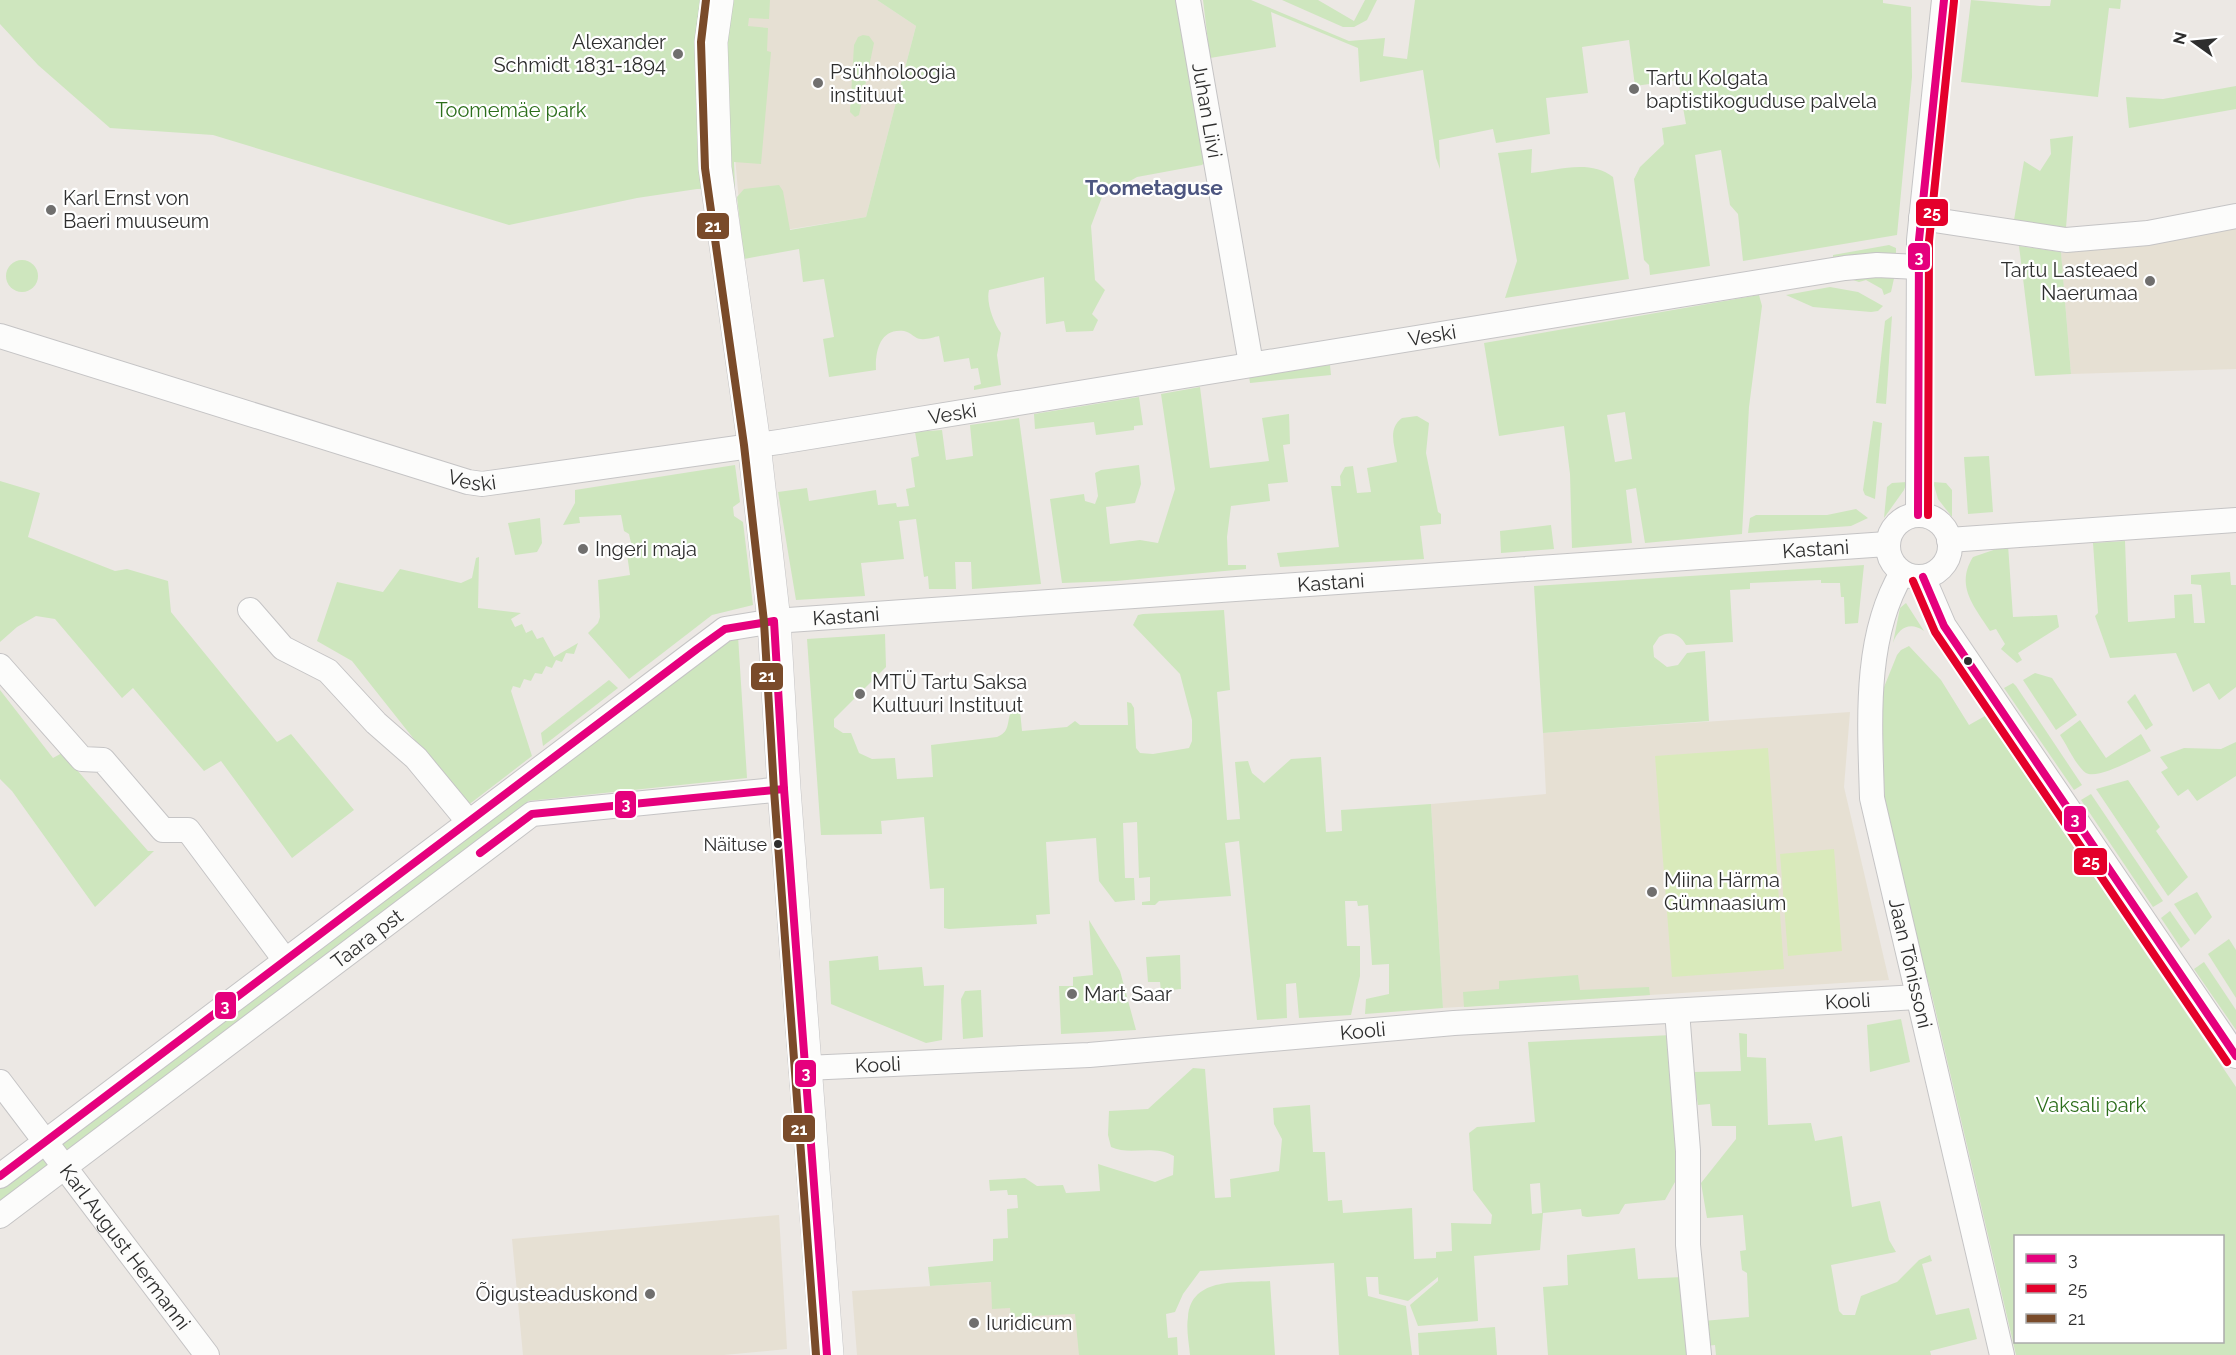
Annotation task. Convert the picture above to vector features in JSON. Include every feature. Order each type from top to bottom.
[{"type":"street","points":[[717,0],[711,42],[715,168],[754,444],[774,621],[784,789],[827,1355]]},
{"type":"street","name":"Juhan Liivi","points":[[1188,0],[1251,364]]},
{"type":"street","points":[[1918,515],[1918,267],[1944,0]]},
{"type":"street","points":[[1921,218],[2066,240],[2148,233],[2236,216]]},
{"type":"street","name":"Veski","points":[[0,336],[468,482],[482,483],[754,444],[1845,268],[1918,267]]},
{"type":"street","points":[[1913,575],[1941,568],[1947,559],[1949,540],[1939,522],[1918,515],[1899,522],[1890,533],[1887,544],[1890,558],[1913,575],[1944,626],[2236,1056]]},
{"type":"street","points":[[1949,540],[2236,520]]},
{"type":"street","name":"Kastani","points":[[774,621],[1887,544]]},
{"type":"street","name":"Jaan Tõnissoni","points":[[1913,575],[1890,592],[1876,649],[1870,733],[1872,787],[1878,829],[2002,1355]]},
{"type":"street","points":[[250,610],[283,648],[328,671],[376,723],[416,758],[468,821]]},
{"type":"street","name":"Taara pst","points":[[0,1176],[724,629],[774,621]]},
{"type":"street","points":[[0,666],[82,759],[103,760],[163,830],[188,830],[285,960]]},
{"type":"street","name":"Taara pst","points":[[0,1216],[532,814],[784,789]]},
{"type":"street","name":"Kooli","points":[[806,1068],[1089,1054],[1454,1023],[1918,997]]},
{"type":"street","points":[[1677,1011],[1688,1151],[1688,1245],[1699,1355]]},
{"type":"street","name":"Karl August Hermanni","points":[[0,1082],[207,1355]]},
{"type":"shaded area","name":"Psühholoogia instituut","points":[[743,0],[877,0],[916,26],[866,217],[742,237],[733,133]]},
{"type":"shaded area","name":"Tartu Lasteaed Naerumaa","points":[[2236,224],[2236,369],[2071,374],[2061,253]]},
{"type":"shaded area","name":"Miina Härma Gümnaasium","points":[[1850,712],[1844,787],[1889,980],[1443,1008],[1431,804],[1546,794],[1543,733]]},
{"type":"shaded area","name":"Õigusteaduskond","points":[[779,1215],[787,1349],[724,1355],[523,1355],[512,1239]]},
{"type":"shaded area","name":"Iuridicum","points":[[1090,1276],[1096,1355],[857,1355],[852,1291]]},
{"type":"green space","name":"Toomemäe park","points":[[0,0],[770,0],[769,19],[749,18],[748,26],[768,28],[767,51],[771,52],[761,164],[734,162],[735,188],[697,189],[637,198],[509,225],[213,135],[110,128],[38,65],[0,24]]},
{"type":"green space","points":[[877,0],[1177,0],[1206,161],[1202,165],[1137,177],[1102,197],[1091,226],[1095,280],[1105,290],[1092,314],[1098,320],[1093,331],[1066,332],[1064,321],[1046,324],[1044,277],[989,290],[988,300],[991,312],[1001,333],[997,355],[1001,385],[974,390],[974,386],[981,384],[978,368],[971,369],[969,358],[944,362],[939,336],[919,339],[904,331],[889,333],[884,337],[878,349],[876,370],[829,377],[823,339],[834,337],[824,279],[803,282],[799,249],[744,259],[737,197],[744,189],[779,185],[783,191],[790,230],[866,217],[916,26]]},
{"type":"green space","points":[[1203,0],[1251,0],[1349,41],[1385,38],[1383,56],[1407,59],[1415,0],[1883,0],[1883,3],[1911,7],[1912,77],[1897,235],[1743,261],[1738,214],[1730,205],[1721,150],[1695,155],[1710,266],[1650,275],[1649,265],[1644,260],[1634,179],[1640,167],[1664,144],[1662,128],[1686,124],[1678,80],[1635,86],[1629,40],[1582,47],[1588,93],[1546,98],[1550,134],[1496,143],[1493,129],[1439,140],[1440,169],[1436,158],[1423,70],[1360,82],[1358,48],[1271,12],[1276,47],[1210,58]]},
{"type":"green space","points":[[1282,0],[1318,0],[1354,21],[1365,0],[1377,0],[1367,20],[1354,27],[1343,27]]},
{"type":"green space","points":[[1971,0],[2050,6],[2051,0],[2121,0],[2120,9],[2109,8],[2098,97],[1961,82]]},
{"type":"green space","points":[[869,36],[874,43],[859,115],[855,117],[850,112],[854,45],[858,37]]},
{"type":"green space","points":[[2236,86],[2236,109],[2129,128],[2126,97],[2163,99]]},
{"type":"green space","points":[[2073,136],[2066,228],[2014,220],[2024,161],[2040,171],[2051,154],[2050,139]]},
{"type":"green space","points":[[1532,149],[1531,173],[1584,167],[1595,168],[1613,177],[1629,279],[1505,298],[1517,261],[1498,153]]},
{"type":"green space","points":[[1889,245],[1896,248],[1896,254],[1875,253],[1833,257],[1833,255]]},
{"type":"green space","points":[[2019,246],[2061,252],[2071,374],[2035,376]]},
{"type":"green space","points":[[22,260],[33,265],[38,276],[33,287],[22,292],[11,287],[6,276],[11,265]]},
{"type":"green space","points":[[1895,274],[1891,292],[1884,295],[1882,289],[1866,280],[1859,282],[1847,278]]},
{"type":"green space","points":[[1830,287],[1858,292],[1883,306],[1878,311],[1871,312],[1813,307],[1786,295]]},
{"type":"green space","points":[[1759,295],[1762,306],[1749,407],[1742,534],[1645,543],[1636,488],[1626,490],[1632,543],[1572,548],[1570,474],[1564,426],[1499,436],[1484,343]],"holes":[[[1625,412],[1632,459],[1615,462],[1607,415]]]},
{"type":"green space","points":[[1892,316],[1886,404],[1876,403],[1885,321]]},
{"type":"green space","points":[[1330,365],[1331,375],[1250,383],[1249,376]]},
{"type":"green space","points":[[1200,387],[1210,468],[1269,461],[1262,418],[1289,414],[1290,444],[1283,445],[1288,482],[1268,484],[1270,501],[1231,506],[1227,537],[1228,565],[1246,565],[1246,569],[1116,581],[1062,583],[1050,499],[1084,494],[1085,501],[1095,504],[1098,496],[1095,473],[1101,470],[1139,465],[1141,484],[1135,503],[1106,507],[1110,544],[1140,540],[1158,543],[1175,489],[1161,394]]},
{"type":"green space","points":[[1139,397],[1143,425],[1134,426],[1134,430],[1096,435],[1094,422],[1035,429],[1034,414]]},
{"type":"green space","points":[[1417,416],[1429,423],[1426,453],[1438,512],[1441,514],[1441,524],[1420,526],[1424,559],[1280,567],[1277,553],[1339,547],[1331,486],[1341,486],[1340,476],[1345,467],[1353,466],[1357,493],[1371,492],[1367,468],[1397,462],[1393,433],[1397,422],[1402,418]]},
{"type":"green space","points":[[1019,418],[1041,584],[972,589],[971,562],[955,562],[956,589],[929,589],[928,576],[924,577],[916,519],[899,521],[904,559],[861,563],[865,596],[796,600],[778,492],[807,488],[809,501],[876,490],[878,505],[896,503],[897,507],[909,506],[906,489],[915,487],[911,458],[919,456],[915,432],[942,430],[946,460],[973,456],[970,425]]},
{"type":"green space","points":[[1873,421],[1882,423],[1875,499],[1865,495],[1863,490]]},
{"type":"green space","points":[[1989,456],[1993,512],[1968,514],[1964,457]]},
{"type":"green space","points":[[735,465],[740,502],[733,507],[734,516],[743,522],[753,605],[712,615],[629,679],[588,633],[598,623],[600,617],[598,580],[630,575],[626,547],[631,543],[629,534],[624,531],[621,515],[579,517],[580,523],[563,525],[575,503],[575,490]]},
{"type":"green space","points":[[0,481],[40,493],[28,537],[115,571],[127,569],[168,581],[171,612],[277,742],[291,734],[354,810],[292,858],[221,761],[204,771],[133,688],[122,698],[55,619],[36,616],[17,627],[0,642]]},
{"type":"green space","points":[[1907,482],[1884,518],[1887,487],[1892,483]]},
{"type":"green space","points":[[1933,482],[1946,483],[1952,490],[1952,517],[1938,499]]},
{"type":"green space","points":[[1856,509],[1868,518],[1851,526],[1748,533],[1750,518],[1756,515],[1827,515]]},
{"type":"green space","points":[[540,518],[542,543],[537,552],[515,555],[508,523]]},
{"type":"green space","points":[[1551,525],[1554,549],[1501,553],[1500,531]]},
{"type":"green space","points":[[2125,541],[2128,622],[2175,618],[2174,595],[2192,594],[2194,623],[2205,623],[2201,585],[2191,584],[2191,575],[2230,572],[2231,585],[2236,585],[2236,687],[2219,700],[2209,683],[2193,692],[2176,653],[2110,658],[2095,616],[2098,613],[2093,543]]},
{"type":"green space","points":[[2008,545],[2013,617],[2057,615],[2059,627],[2018,653],[2022,660],[2017,663],[2001,649],[2005,644],[1996,629],[1990,631],[1973,604],[1966,587],[1968,567],[1973,557]]},
{"type":"green space","points":[[479,557],[478,608],[521,613],[511,619],[515,627],[522,624],[526,633],[532,630],[537,639],[543,637],[554,657],[578,643],[574,654],[566,653],[562,662],[556,660],[552,668],[546,666],[542,674],[535,673],[531,681],[524,679],[520,688],[513,686],[511,691],[532,756],[467,806],[352,661],[317,641],[337,582],[383,592],[400,569],[461,583],[472,578],[476,558]]},
{"type":"green space","points":[[1864,565],[1858,623],[1845,624],[1844,597],[1841,597],[1840,583],[1821,583],[1821,580],[1750,583],[1750,589],[1730,590],[1733,642],[1686,645],[1674,634],[1659,637],[1653,646],[1654,657],[1667,667],[1678,665],[1687,653],[1705,651],[1709,721],[1543,733],[1534,586]]},
{"type":"green space","points":[[1906,603],[1924,631],[1909,626],[1898,633],[1893,643],[1900,608]]},
{"type":"green space","points":[[1224,610],[1230,690],[1217,692],[1227,820],[1240,819],[1235,762],[1248,761],[1252,773],[1264,783],[1291,759],[1321,757],[1326,832],[1342,831],[1341,810],[1431,804],[1443,1008],[1365,1014],[1366,999],[1389,994],[1389,964],[1372,965],[1368,905],[1358,906],[1357,901],[1345,901],[1347,946],[1360,946],[1360,976],[1351,1015],[1299,1018],[1296,983],[1286,984],[1287,1018],[1257,1020],[1239,841],[1225,843],[1231,896],[1159,901],[1155,905],[1142,905],[1142,902],[1150,901],[1150,877],[1139,878],[1137,822],[1123,823],[1125,878],[1134,878],[1135,900],[1115,902],[1099,881],[1096,838],[1046,842],[1050,914],[1036,915],[1037,924],[949,929],[944,928],[944,888],[930,889],[924,817],[881,821],[882,834],[821,835],[807,639],[885,634],[886,667],[834,719],[834,727],[843,733],[851,733],[859,753],[872,759],[895,758],[897,779],[933,777],[931,745],[997,737],[1006,730],[1010,714],[1020,711],[1022,731],[1067,727],[1075,721],[1080,725],[1128,725],[1127,702],[1131,703],[1134,708],[1136,748],[1140,753],[1153,754],[1189,748],[1192,741],[1192,720],[1180,674],[1133,625],[1138,615],[1143,614]]},
{"type":"green space","points":[[738,636],[747,778],[528,801],[526,805],[68,1153],[60,1146],[61,1139],[716,644]]},
{"type":"green space","name":"Vaksali park","points":[[1909,646],[1941,680],[1969,725],[1985,716],[2236,1087],[2236,1355],[2016,1355],[1933,1000],[1885,818],[1882,692],[1897,655]]},
{"type":"green space","points":[[2035,673],[2052,678],[2077,715],[2056,730],[2023,680]]},
{"type":"green space","points":[[609,680],[618,688],[543,746],[541,733]]},
{"type":"green space","points":[[2013,683],[2082,785],[2074,790],[2004,688]]},
{"type":"green space","points":[[0,690],[53,758],[62,753],[148,851],[154,851],[95,907],[12,791],[0,779]]},
{"type":"green space","points":[[2135,694],[2153,725],[2146,730],[2127,702]]},
{"type":"green space","points":[[2080,720],[2106,758],[2141,734],[2151,751],[2108,771],[2086,773],[2075,761],[2060,735]]},
{"type":"green space","points":[[2236,742],[2236,776],[2197,801],[2188,789],[2178,796],[2161,772],[2168,768],[2160,757],[2184,748],[2221,749]]},
{"type":"green space","points":[[1768,748],[1784,969],[1672,977],[1655,756]]},
{"type":"green space","points":[[2128,780],[2160,827],[2156,831],[2188,877],[2168,896],[2096,789]]},
{"type":"green space","points":[[2091,794],[2163,901],[2153,907],[2081,800]]},
{"type":"green space","points":[[1834,849],[1842,951],[1788,956],[1780,854]]},
{"type":"green space","points":[[2197,892],[2212,917],[2195,935],[2174,904]]},
{"type":"green space","points":[[2170,911],[2190,940],[2181,948],[2161,918]]},
{"type":"green space","points":[[1089,920],[1120,971],[1136,1030],[1061,1034],[1059,986],[1073,986],[1073,977],[1093,975]]},
{"type":"green space","points":[[2229,939],[2236,950],[2236,998],[2208,954]]},
{"type":"green space","points":[[1180,955],[1181,989],[1161,991],[1160,982],[1148,982],[1146,957]]},
{"type":"green space","points":[[878,956],[879,970],[922,967],[924,986],[944,985],[942,1040],[926,1043],[831,1004],[829,961]]},
{"type":"green space","points":[[2204,962],[2236,1010],[2236,1030],[2194,969]]},
{"type":"green space","points":[[1578,975],[1580,990],[1649,987],[1650,995],[1464,1007],[1463,992],[1499,989],[1499,981]]},
{"type":"green space","points":[[981,990],[983,1037],[963,1039],[961,999],[965,991]]},
{"type":"green space","points":[[1901,1019],[1910,1062],[1870,1072],[1867,1025]]},
{"type":"green space","points":[[1739,1033],[1747,1034],[1747,1057],[1766,1058],[1768,1125],[1811,1123],[1815,1141],[1842,1136],[1852,1207],[1880,1201],[1889,1240],[1896,1252],[1831,1265],[1839,1311],[1843,1315],[1855,1315],[1861,1296],[1897,1282],[1919,1260],[1930,1255],[1932,1261],[1922,1264],[1936,1315],[1969,1308],[1977,1339],[1930,1351],[1931,1355],[1716,1355],[1715,1345],[1706,1346],[1703,1321],[1749,1317],[1747,1273],[1742,1270],[1740,1251],[1746,1250],[1743,1215],[1707,1218],[1701,1183],[1736,1139],[1736,1126],[1712,1126],[1710,1104],[1698,1105],[1693,1072],[1741,1071]]},
{"type":"green space","points":[[1672,1035],[1680,1173],[1665,1200],[1625,1204],[1619,1214],[1587,1217],[1582,1216],[1581,1209],[1543,1213],[1540,1250],[1474,1256],[1478,1321],[1418,1326],[1410,1305],[1438,1281],[1438,1277],[1408,1301],[1379,1294],[1378,1277],[1366,1277],[1368,1296],[1406,1306],[1412,1355],[1339,1355],[1334,1263],[1200,1271],[1183,1294],[1175,1312],[1166,1314],[1168,1338],[1177,1337],[1178,1355],[1079,1355],[1075,1314],[1011,1317],[1010,1308],[992,1309],[991,1282],[930,1286],[928,1267],[993,1261],[993,1239],[1008,1238],[1007,1209],[1018,1208],[1017,1195],[1008,1195],[1007,1190],[990,1191],[989,1180],[1025,1178],[1037,1186],[1063,1185],[1066,1193],[1100,1191],[1098,1164],[1155,1182],[1173,1175],[1174,1156],[1158,1151],[1126,1151],[1111,1147],[1108,1135],[1109,1111],[1148,1109],[1193,1068],[1205,1069],[1215,1198],[1231,1197],[1230,1179],[1279,1171],[1282,1139],[1274,1124],[1273,1108],[1310,1105],[1313,1152],[1325,1152],[1328,1201],[1342,1200],[1343,1213],[1412,1208],[1414,1259],[1436,1258],[1436,1252],[1452,1251],[1451,1223],[1491,1224],[1492,1215],[1473,1190],[1469,1133],[1477,1127],[1535,1122],[1528,1042]],"holes":[[[1540,1183],[1542,1213],[1532,1214],[1530,1184]]]},
{"type":"green space","points":[[45,1158],[48,1163],[47,1172],[0,1207],[0,1186],[34,1160]]},
{"type":"green space","points":[[1635,1248],[1638,1279],[1683,1277],[1693,1355],[1548,1355],[1543,1287],[1568,1285],[1567,1255]]},
{"type":"green space","points":[[1270,1281],[1275,1355],[1190,1355],[1188,1317],[1191,1304],[1198,1294],[1219,1284]]},
{"type":"green space","points":[[1495,1327],[1497,1355],[1419,1355],[1418,1333]]},
{"type":"transit line","name":"21","points":[[706,0],[701,42],[705,168],[744,445],[764,622],[774,790],[816,1355]]},
{"type":"transit line","name":"3","points":[[1918,515],[1919,240],[1944,0]]},
{"type":"transit line","name":"25","points":[[1928,515],[1929,241],[1954,1]]},
{"type":"transit line","name":"3","points":[[1923,577],[1944,626],[2236,1056]]},
{"type":"transit line","name":"25","points":[[1913,581],[1935,632],[2227,1062]]},
{"type":"transit line","name":"3","points":[[0,1176],[697,649],[725,629],[774,621],[784,789],[827,1355]]},
{"type":"transit line","name":"3","points":[[480,853],[532,814],[784,789]]},
{"type":"place","name":"Alexander Schmidt 1831-1894","points":[[678,54]]},
{"type":"place","name":"Psühholoogia instituut","points":[[818,83]]},
{"type":"place","name":"Tartu Kolgata baptistikoguduse palvela","points":[[1634,89]]},
{"type":"place","name":"Karl Ernst von Baeri muuseum","points":[[51,210]]},
{"type":"place","name":"Tartu Lasteaed Naerumaa","points":[[2150,281]]},
{"type":"place","name":"Ingeri maja","points":[[583,549]]},
{"type":"place","name":"MTÜ Tartu Saksa Kultuuri Instituut","points":[[860,694]]},
{"type":"place","name":"Näituse","points":[[778,844]]},
{"type":"place","name":"Miina Härma Gümnaasium","points":[[1652,892]]},
{"type":"place","name":"Mart Saar","points":[[1072,994]]},
{"type":"place","name":"Õigusteaduskond","points":[[650,1294]]},
{"type":"place","name":"Iuridicum","points":[[974,1323]]},
{"type":"district","name":"Toometaguse","points":[[1154,187]]}]
